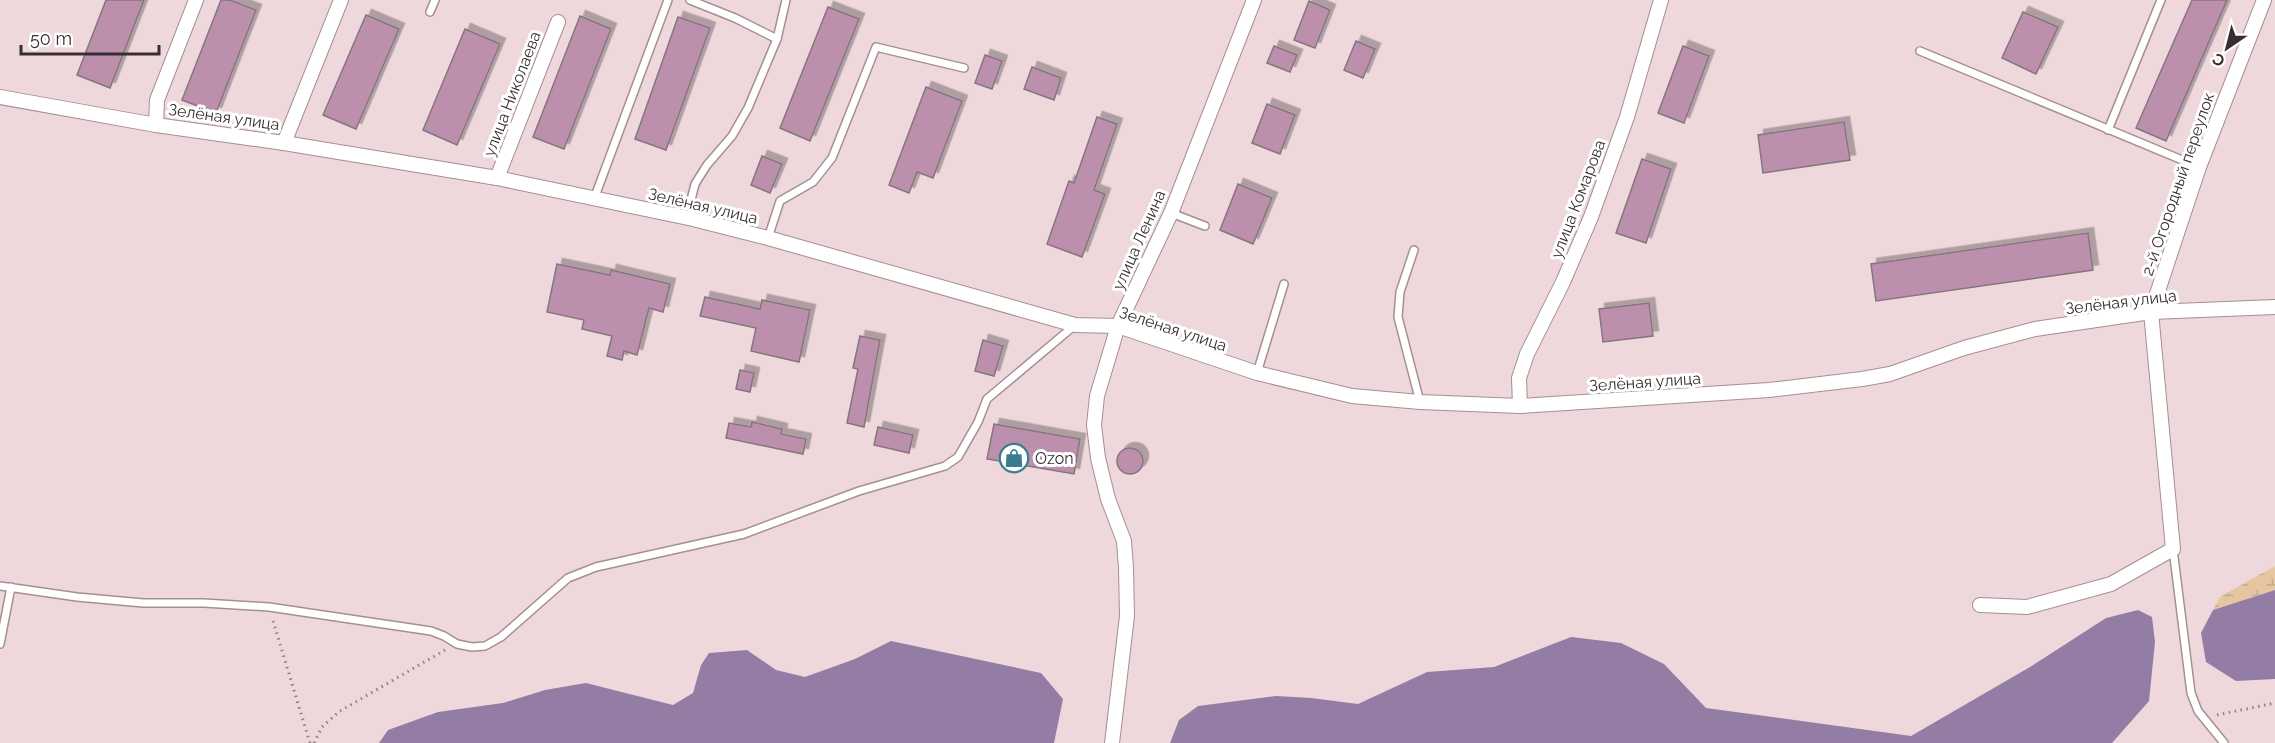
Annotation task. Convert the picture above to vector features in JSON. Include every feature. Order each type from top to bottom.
[{"type":"street","points":[[156,125],[158,100],[196,0]]},
{"type":"street","points":[[284,143],[341,0]]},
{"type":"street","name":"улица Ленина","points":[[1112,743],[1127,616],[1126,568],[1124,541],[1108,499],[1098,459],[1094,425],[1097,396],[1118,326],[1171,213],[1254,0]]},
{"type":"street","name":"улица Комарова","points":[[1520,406],[1519,378],[1527,354],[1563,282],[1591,217],[1627,117],[1661,0]]},
{"type":"street","name":"2-й Огородный переулок","points":[[2151,312],[2199,167],[2264,0]]},
{"type":"street","name":"улица Николаева","points":[[497,178],[558,22]]},
{"type":"street","name":"Зелёная улица","points":[[0,97],[156,125],[284,143],[497,178],[693,219],[1075,325],[1118,326],[1257,374],[1352,396],[1420,402],[1520,406],[1769,390],[1890,374],[1964,348],[2035,329],[2151,312],[2275,307]]},
{"type":"street","points":[[1980,605],[2027,607],[2110,584],[2173,549],[2151,312]]},
{"type":"lane","points":[[430,12],[435,0]]},
{"type":"lane","points":[[594,199],[668,0]]},
{"type":"lane","points":[[690,0],[735,18],[777,39]]},
{"type":"lane","points":[[693,219],[692,200],[695,184],[707,165],[732,136],[748,108],[777,39],[786,0]]},
{"type":"lane","points":[[2108,130],[2161,0]]},
{"type":"lane","points":[[768,238],[780,201],[813,182],[832,158],[876,47],[964,68]]},
{"type":"lane","points":[[1920,51],[2199,167]]},
{"type":"lane","points":[[1171,213],[1204,226]]},
{"type":"lane","points":[[1414,250],[1400,292],[1398,317],[1420,402]]},
{"type":"lane","points":[[1257,374],[1284,284]]},
{"type":"lane","points":[[0,586],[76,597],[144,603],[204,603],[269,607],[430,631],[457,644],[472,647],[485,646],[501,637],[568,578],[596,567],[744,534],[859,491],[945,466],[958,457],[978,422],[987,399],[1075,325]]},
{"type":"lane","points":[[2173,549],[2191,693],[2198,711],[2224,743]]},
{"type":"lane","points":[[0,644],[11,587]]},
{"type":"path","points":[[269,607],[312,743]]},
{"type":"path","points":[[312,743],[322,728],[340,711],[457,644]]},
{"type":"path","points":[[2198,711],[2215,715],[2275,703]]},
{"type":"green space","points":[[2275,566],[2275,590],[2213,610],[2220,597]]},
{"type":"shaded area","points":[[2275,590],[2275,679],[2236,681],[2206,662],[2201,633],[2213,610]]},
{"type":"shaded area","points":[[2138,610],[2152,617],[2155,642],[2149,701],[2112,743],[1170,743],[1179,720],[1198,706],[1276,696],[1358,704],[1427,672],[1494,667],[1571,637],[1621,643],[1664,664],[1706,708],[1911,736],[2030,667],[2106,618]]},
{"type":"shaded area","points":[[891,641],[1041,673],[1063,699],[1054,743],[379,743],[388,730],[438,712],[503,703],[545,690],[586,683],[673,705],[693,693],[701,665],[709,653],[747,650],[776,670],[805,677],[855,659]]},
{"type":"building","points":[[106,0],[144,0],[110,88],[77,75]]},
{"type":"building","points":[[221,0],[230,0],[256,10],[216,113],[182,100]]},
{"type":"building","points":[[2192,0],[2227,0],[2166,141],[2136,128]]},
{"type":"building","points":[[1309,1],[1330,10],[1315,48],[1294,40]]},
{"type":"building","points":[[828,7],[859,19],[810,141],[780,128]]},
{"type":"building","points":[[2023,12],[2058,27],[2036,74],[2002,58]]},
{"type":"building","points":[[366,15],[399,29],[356,129],[323,115]]},
{"type":"building","points":[[580,16],[611,29],[564,149],[533,137]]},
{"type":"building","points":[[678,17],[710,28],[666,150],[635,139]]},
{"type":"building","points":[[465,29],[500,44],[457,145],[423,130]]},
{"type":"building","points":[[1356,41],[1375,49],[1363,78],[1344,70]]},
{"type":"building","points":[[1274,46],[1297,55],[1290,72],[1267,63]]},
{"type":"building","points":[[1683,46],[1709,56],[1684,123],[1658,113]]},
{"type":"building","points":[[985,55],[1002,61],[992,89],[975,83]]},
{"type":"building","points":[[1032,67],[1061,78],[1054,100],[1024,89]]},
{"type":"building","points":[[926,87],[962,101],[933,178],[917,172],[909,193],[889,185]]},
{"type":"building","points":[[1267,104],[1295,115],[1280,154],[1252,143]]},
{"type":"building","points":[[1097,117],[1117,124],[1094,190],[1105,194],[1082,257],[1047,244],[1069,181],[1074,183]]},
{"type":"building","points":[[1844,122],[1850,160],[1763,173],[1758,135]]},
{"type":"building","points":[[762,156],[782,164],[770,193],[751,185]]},
{"type":"building","points":[[1642,159],[1671,169],[1646,243],[1616,233]]},
{"type":"building","points":[[1238,184],[1272,198],[1253,244],[1220,230]]},
{"type":"building","points":[[2088,233],[2093,270],[1876,301],[1871,264]]},
{"type":"building","points":[[557,264],[610,275],[611,270],[670,284],[663,312],[649,308],[637,355],[624,351],[622,360],[607,356],[612,336],[582,329],[584,320],[547,312]]},
{"type":"building","points":[[705,297],[760,309],[762,300],[810,310],[799,362],[751,351],[756,328],[700,316]]},
{"type":"building","points":[[1649,303],[1653,336],[1603,342],[1599,309]]},
{"type":"building","points":[[860,336],[880,340],[864,427],[847,423],[858,369],[853,368]]},
{"type":"building","points":[[983,340],[1003,346],[994,376],[975,371]]},
{"type":"building","points":[[740,370],[754,373],[750,392],[736,389]]},
{"type":"building","points":[[752,422],[782,429],[781,434],[806,439],[803,454],[726,438],[729,423],[751,427]]},
{"type":"building","points":[[994,424],[1080,439],[1074,474],[987,459]]},
{"type":"building","points":[[878,427],[913,435],[909,453],[874,445]]},
{"type":"building","points":[[1130,448],[1139,452],[1143,461],[1139,470],[1130,474],[1121,470],[1117,461],[1121,452]]},
{"type":"place","name":"Ozon","points":[[1014,458]]}]
